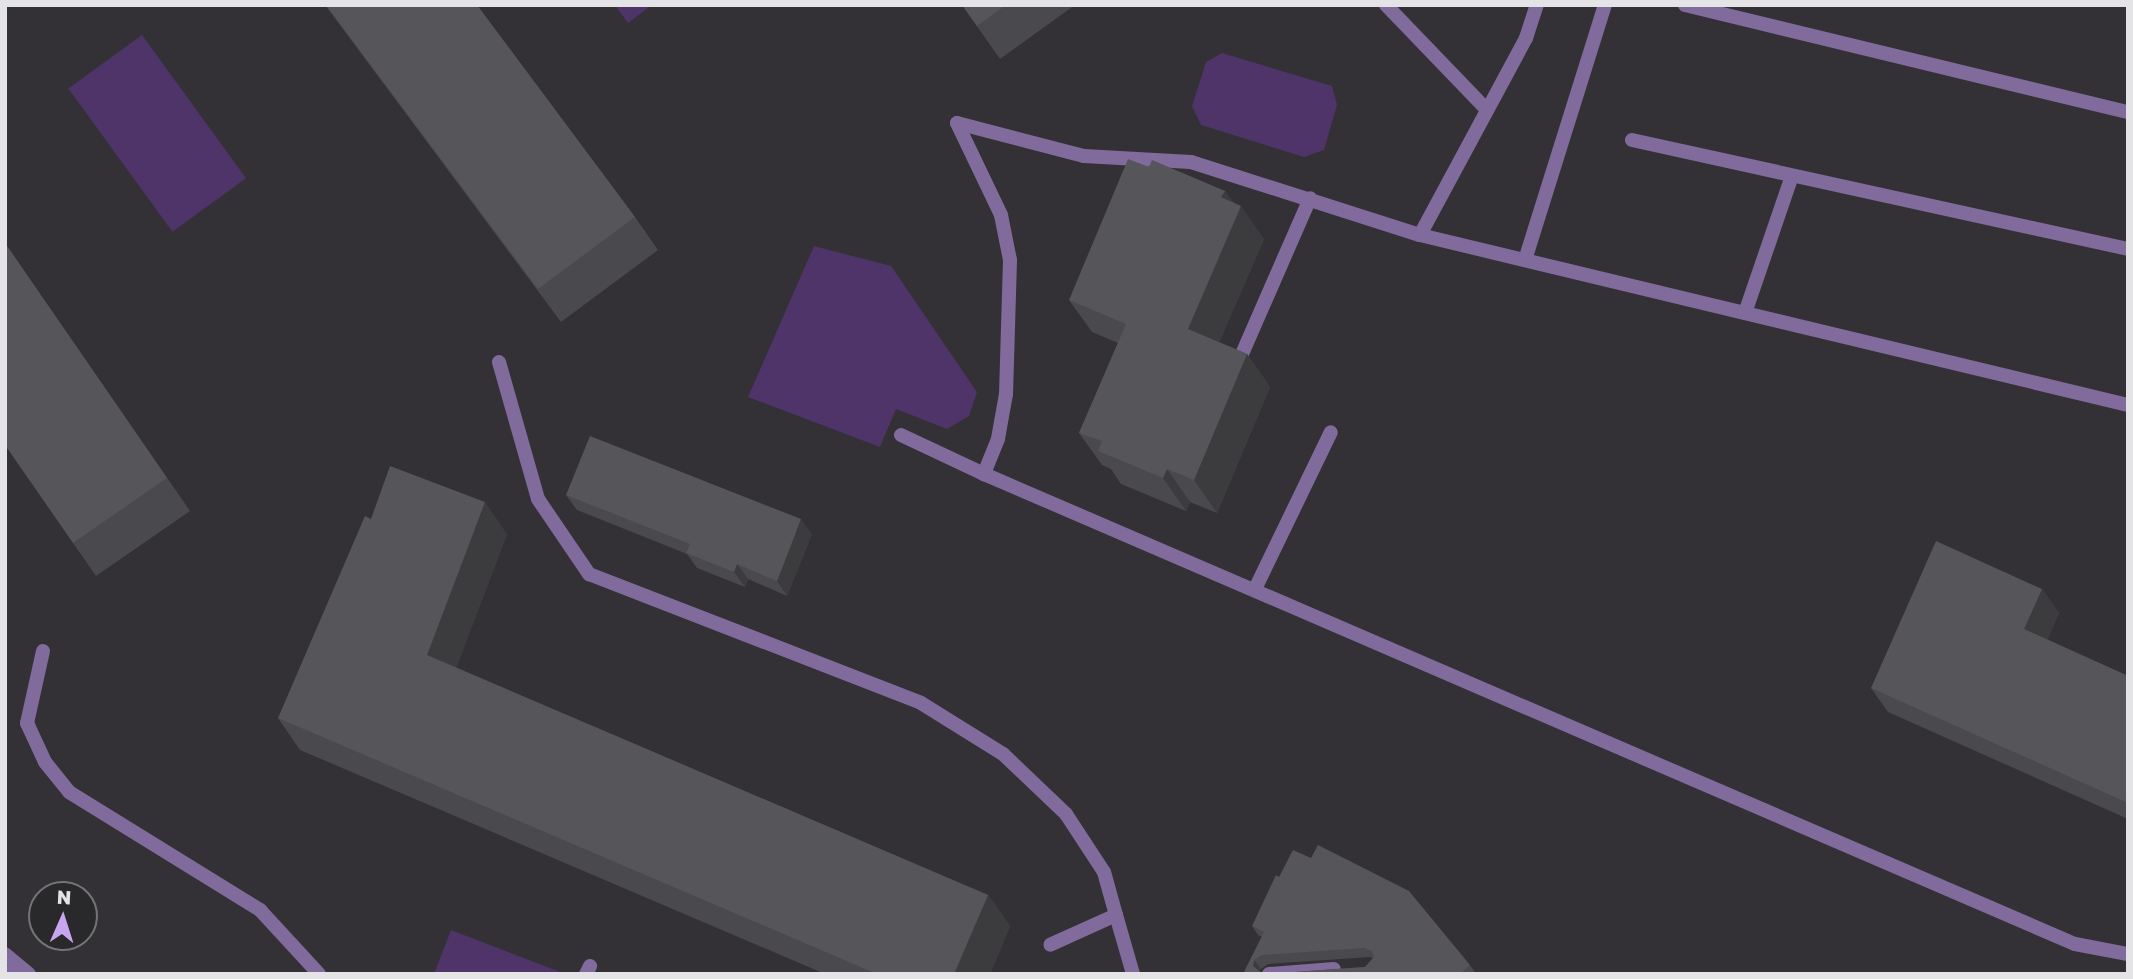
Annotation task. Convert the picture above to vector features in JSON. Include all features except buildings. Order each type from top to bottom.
[{"type":"street","points":[[1386,5],[1486,109]]},
{"type":"street","points":[[1420,236],[1526,38],[1537,5]]},
{"type":"street","points":[[1525,260],[1605,5]]},
{"type":"street","points":[[1685,5],[2128,112]]},
{"type":"street","points":[[984,474],[998,439],[1006,394],[1010,260],[1001,215],[957,123],[1084,156],[1191,162],[1310,198],[1420,236],[2128,405]]},
{"type":"street","points":[[1632,140],[2128,250]]},
{"type":"street","points":[[1745,313],[1792,176]]},
{"type":"street","points":[[1242,354],[1310,198]]},
{"type":"street","points":[[499,362],[538,499],[589,574],[921,703],[1003,754],[1066,814],[1104,872],[1133,974]]},
{"type":"street","points":[[1255,589],[1331,432]]},
{"type":"street","points":[[901,435],[984,474],[2075,944],[2128,954]]},
{"type":"street","points":[[43,651],[27,723],[45,762],[69,792],[260,910],[319,974]]},
{"type":"street","points":[[1050,945],[1116,915]]},
{"type":"street","points":[[5,954],[29,974]]},
{"type":"street","points":[[1269,974],[1343,969]]},
{"type":"street","points":[[5,972],[16,974]]},
{"type":"shaded area","points":[[615,5],[652,5],[628,23]]},
{"type":"shaded area","points":[[142,35],[246,178],[172,232],[68,88]]},
{"type":"shaded area","points":[[1222,53],[1332,86],[1337,105],[1324,150],[1304,157],[1201,125],[1192,106],[1206,62]]},
{"type":"shaded area","points":[[814,246],[891,266],[977,392],[969,416],[947,429],[896,409],[880,447],[748,397]]},
{"type":"shaded area","points":[[451,930],[563,973],[434,974]]}]
